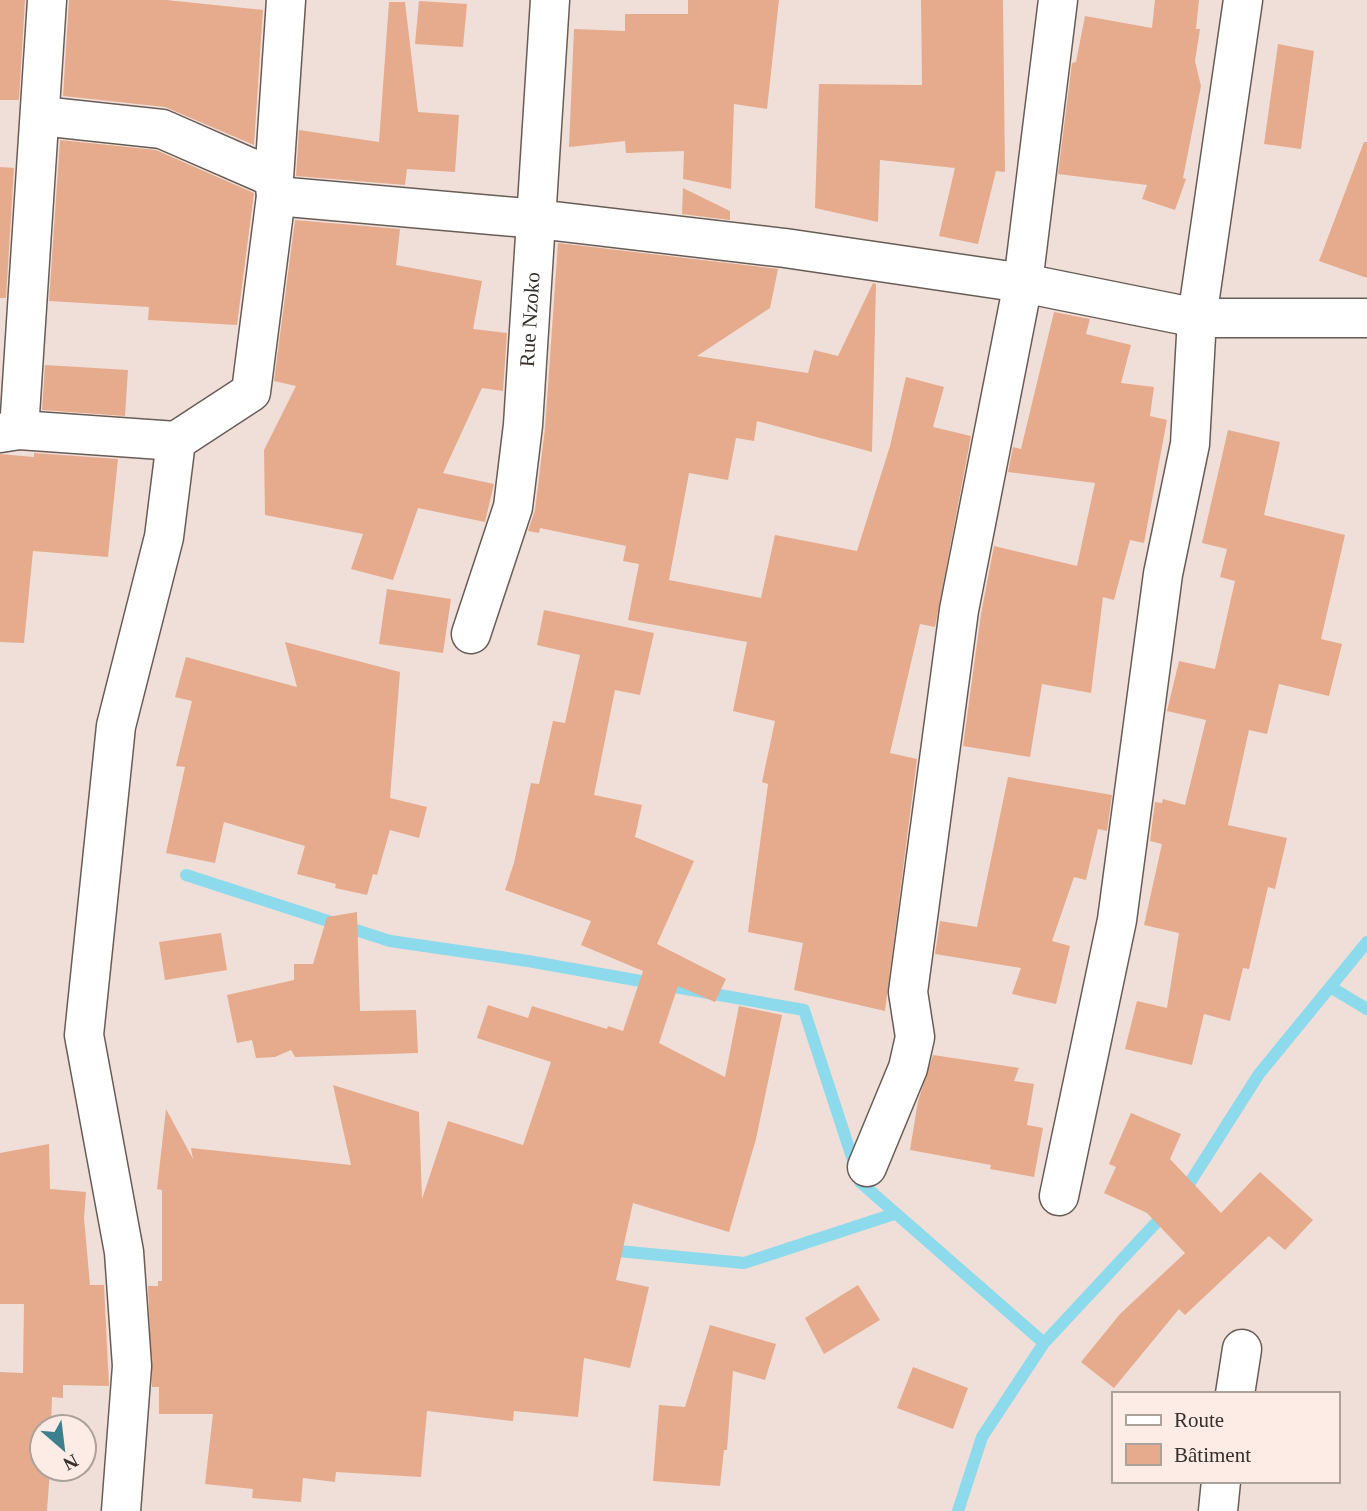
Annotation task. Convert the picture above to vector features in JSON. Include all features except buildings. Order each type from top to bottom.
[{"type":"street","points":[[47,0],[41,116],[10,431],[176,441],[251,392],[275,187],[286,0]]},
{"type":"street","name":"Rue Nzoko","points":[[471,634],[513,507],[523,425],[550,0]]},
{"type":"street","points":[[867,1167],[908,1068],[915,1037],[908,992],[959,610],[1023,283],[1058,0]]},
{"type":"street","points":[[1059,1196],[1117,920],[1163,573],[1190,444],[1197,318],[1243,0]]},
{"type":"street","points":[[41,116],[162,129],[275,187],[785,248],[1023,283],[1197,318],[1367,318]]},
{"type":"street","points":[[121,1511],[132,1366],[125,1265],[114,1190],[84,1035],[116,726],[164,537],[176,441]]},
{"type":"street","points":[[1235,1392],[1242,1349]]},
{"type":"street","points":[[1218,1511],[1221,1483]]},
{"type":"waterway","points":[[186,875],[390,941],[528,961],[804,1010],[860,1182],[1044,1343]]},
{"type":"waterway","points":[[1182,1195],[1259,1074],[1367,942]]},
{"type":"waterway","points":[[1332,988],[1367,1009]]},
{"type":"waterway","points":[[958,1511],[982,1437],[1044,1343],[1167,1211]]},
{"type":"waterway","points":[[608,1250],[744,1263],[894,1214]]}]
